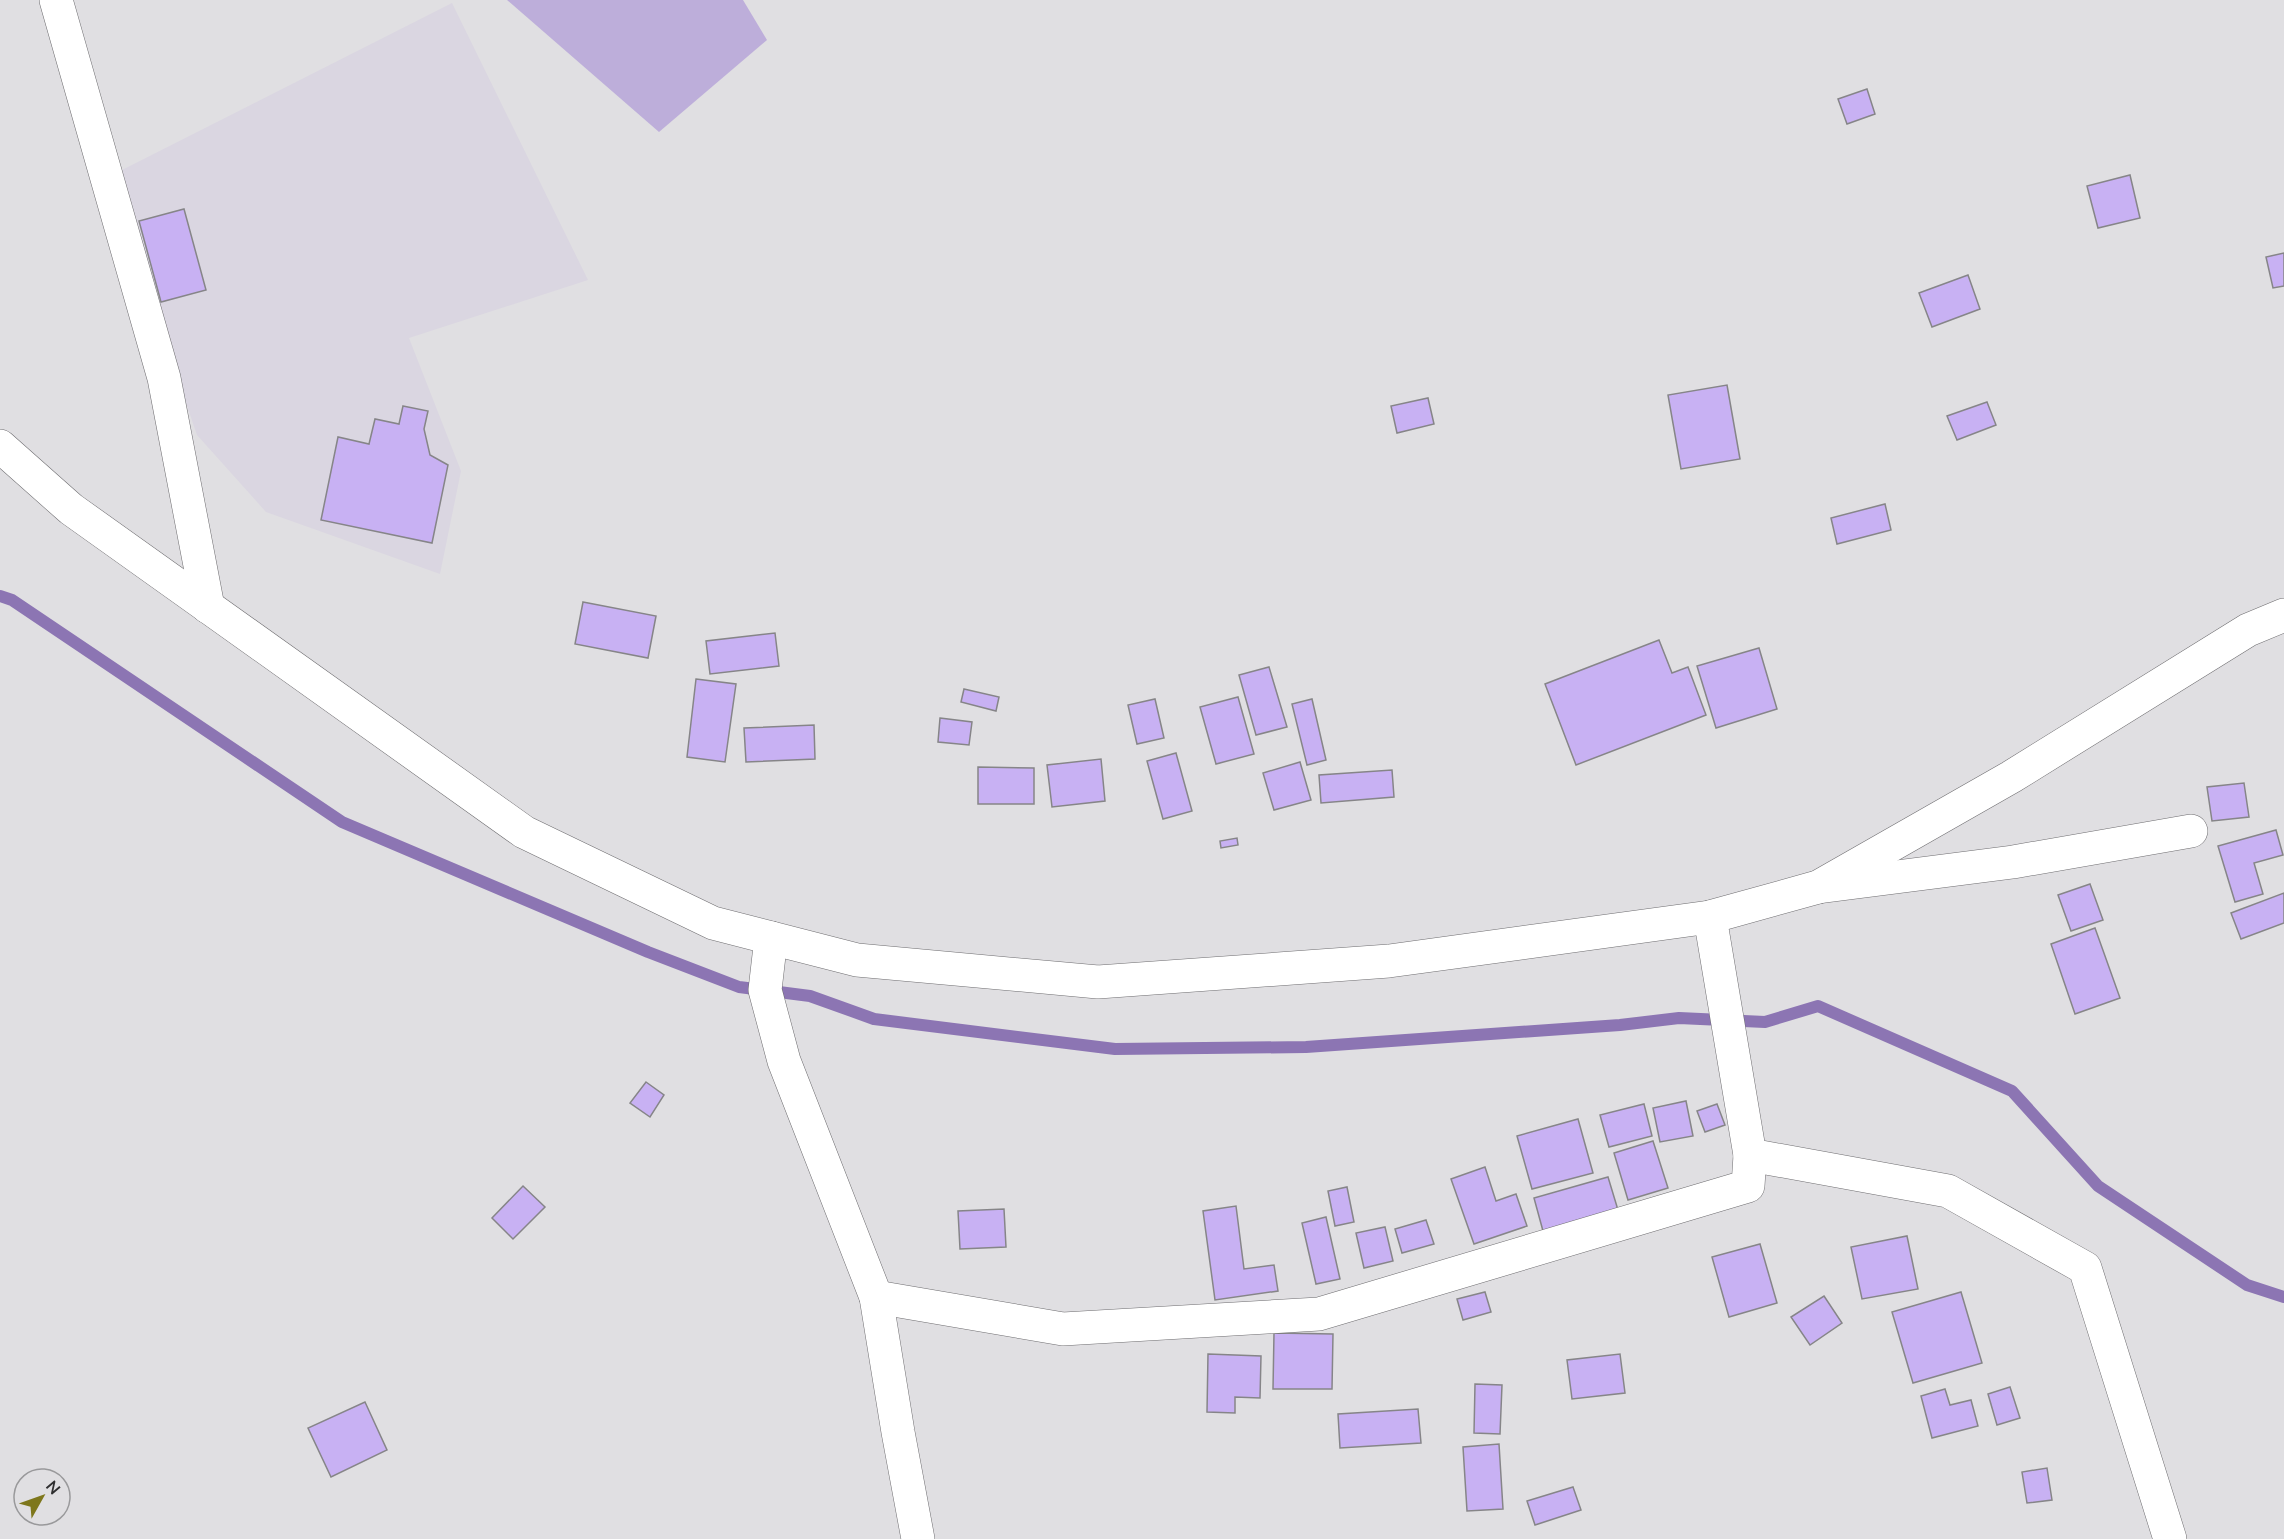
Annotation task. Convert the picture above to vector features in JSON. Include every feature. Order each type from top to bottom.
[{"type":"street","points":[[56,0],[164,378],[208,607]]},
{"type":"street","points":[[0,446],[71,509],[525,832],[713,923],[857,960],[1098,982],[1389,961],[1710,917],[1818,887],[2013,862],[2191,831]]},
{"type":"street","points":[[1818,887],[2011,777],[2248,630],[2284,615]]},
{"type":"street","points":[[876,1297],[1063,1329],[1319,1314],[1748,1186],[1750,1155],[1710,917]]},
{"type":"street","points":[[771,938],[765,990],[784,1061],[876,1297],[918,1539]]},
{"type":"street","points":[[1750,1155],[1948,1191],[2085,1268],[2170,1539]]},
{"type":"shaded area","points":[[507,0],[743,0],[767,40],[659,132]]},
{"type":"shaded area","points":[[452,3],[588,280],[409,338],[461,471],[440,574],[266,512],[197,435],[153,306],[122,170]]},
{"type":"building","points":[[1867,89],[1875,114],[1847,124],[1838,99]]},
{"type":"building","points":[[2130,175],[2140,218],[2098,228],[2087,186]]},
{"type":"building","points":[[184,209],[206,290],[161,302],[139,221]]},
{"type":"building","points":[[2284,253],[2284,286],[2273,288],[2266,257]]},
{"type":"building","points":[[1968,275],[1980,309],[1932,327],[1919,293]]},
{"type":"building","points":[[1727,385],[1740,459],[1681,469],[1668,395]]},
{"type":"building","points":[[1428,398],[1434,424],[1397,433],[1391,406]]},
{"type":"building","points":[[1987,402],[1996,425],[1957,440],[1947,416]]},
{"type":"building","points":[[403,406],[428,411],[424,429],[430,455],[448,465],[432,543],[321,520],[338,437],[369,444],[375,419],[399,424]]},
{"type":"building","points":[[1885,504],[1891,530],[1837,544],[1831,518]]},
{"type":"building","points":[[583,602],[656,616],[648,658],[575,644]]},
{"type":"building","points":[[775,633],[779,666],[710,674],[706,641]]},
{"type":"building","points":[[1659,640],[1672,673],[1688,667],[1706,715],[1576,765],[1545,684]]},
{"type":"building","points":[[1759,648],[1777,709],[1716,728],[1697,666]]},
{"type":"building","points":[[1269,667],[1287,727],[1256,735],[1239,675]]},
{"type":"building","points":[[696,679],[736,684],[725,762],[687,757]]},
{"type":"building","points":[[964,689],[999,697],[996,711],[961,702]]},
{"type":"building","points":[[1238,697],[1254,754],[1216,764],[1200,707]]},
{"type":"building","points":[[1155,699],[1164,738],[1137,744],[1128,705]]},
{"type":"building","points":[[1312,699],[1326,760],[1307,765],[1292,704]]},
{"type":"building","points":[[940,718],[972,722],[969,745],[938,742]]},
{"type":"building","points":[[814,725],[815,759],[746,762],[744,728]]},
{"type":"building","points":[[1176,753],[1192,811],[1163,819],[1147,761]]},
{"type":"building","points":[[1101,759],[1105,801],[1052,807],[1047,765]]},
{"type":"building","points":[[1300,762],[1311,800],[1274,810],[1263,773]]},
{"type":"building","points":[[978,767],[1034,768],[1034,804],[978,804]]},
{"type":"building","points":[[1392,770],[1394,797],[1321,803],[1319,775]]},
{"type":"building","points":[[2244,783],[2249,817],[2212,821],[2207,787]]},
{"type":"building","points":[[2276,830],[2283,855],[2254,863],[2263,894],[2235,902],[2218,846]]},
{"type":"building","points":[[1237,838],[1238,845],[1221,848],[1220,841]]},
{"type":"building","points":[[2090,884],[2103,920],[2071,931],[2058,895]]},
{"type":"building","points":[[2284,893],[2284,923],[2241,939],[2231,913]]},
{"type":"building","points":[[2095,928],[2120,998],[2075,1014],[2051,944]]},
{"type":"building","points":[[646,1082],[664,1095],[650,1117],[630,1103]]},
{"type":"building","points":[[1686,1101],[1693,1136],[1660,1142],[1653,1108]]},
{"type":"building","points":[[1644,1104],[1652,1136],[1609,1147],[1600,1115]]},
{"type":"building","points":[[1717,1104],[1725,1125],[1705,1132],[1697,1111]]},
{"type":"building","points":[[1578,1119],[1593,1173],[1532,1189],[1517,1136]]},
{"type":"building","points":[[1653,1141],[1668,1188],[1628,1200],[1614,1153]]},
{"type":"building","points":[[1485,1167],[1496,1201],[1516,1194],[1527,1226],[1474,1244],[1451,1179]]},
{"type":"building","points":[[1608,1177],[1618,1210],[1543,1231],[1534,1198]]},
{"type":"building","points":[[523,1186],[545,1207],[513,1239],[492,1218]]},
{"type":"building","points":[[1347,1187],[1354,1222],[1335,1226],[1328,1191]]},
{"type":"building","points":[[1236,1206],[1244,1269],[1274,1265],[1278,1291],[1215,1300],[1203,1211]]},
{"type":"building","points":[[1004,1209],[1006,1247],[960,1249],[958,1211]]},
{"type":"building","points":[[1326,1217],[1340,1279],[1316,1284],[1302,1223]]},
{"type":"building","points":[[1426,1220],[1434,1244],[1402,1253],[1395,1229]]},
{"type":"building","points":[[1385,1227],[1393,1261],[1364,1268],[1356,1233]]},
{"type":"building","points":[[1907,1236],[1918,1289],[1862,1299],[1851,1247]]},
{"type":"building","points":[[1760,1244],[1777,1303],[1729,1317],[1712,1257]]},
{"type":"building","points":[[1485,1292],[1491,1312],[1463,1320],[1457,1299]]},
{"type":"building","points":[[1961,1292],[1982,1363],[1913,1383],[1892,1312]]},
{"type":"building","points":[[1824,1296],[1842,1323],[1810,1345],[1791,1317]]},
{"type":"building","points":[[1274,1333],[1333,1334],[1332,1389],[1273,1389]]},
{"type":"building","points":[[1208,1354],[1261,1356],[1260,1398],[1235,1397],[1235,1413],[1207,1412]]},
{"type":"building","points":[[1620,1354],[1625,1393],[1572,1399],[1567,1360]]},
{"type":"building","points":[[1475,1384],[1502,1385],[1500,1434],[1474,1433]]},
{"type":"building","points":[[2010,1387],[2020,1418],[1997,1425],[1988,1394]]},
{"type":"building","points":[[1945,1389],[1950,1405],[1971,1400],[1978,1426],[1932,1438],[1921,1396]]},
{"type":"building","points":[[365,1402],[387,1450],[331,1477],[308,1428]]},
{"type":"building","points":[[1418,1409],[1421,1443],[1340,1448],[1338,1414]]},
{"type":"building","points":[[1499,1444],[1503,1509],[1467,1511],[1463,1447]]},
{"type":"building","points":[[2047,1468],[2052,1500],[2027,1503],[2022,1472]]},
{"type":"building","points":[[1573,1487],[1581,1510],[1535,1525],[1527,1501]]},
{"type":"waterway","points":[[0,596],[12,600],[342,822],[648,952],[739,987],[810,996],[874,1019],[1115,1049],[1306,1047],[1620,1025],[1679,1018],[1765,1022],[1818,1006],[2012,1091],[2098,1186],[2247,1285],[2284,1297]]}]
